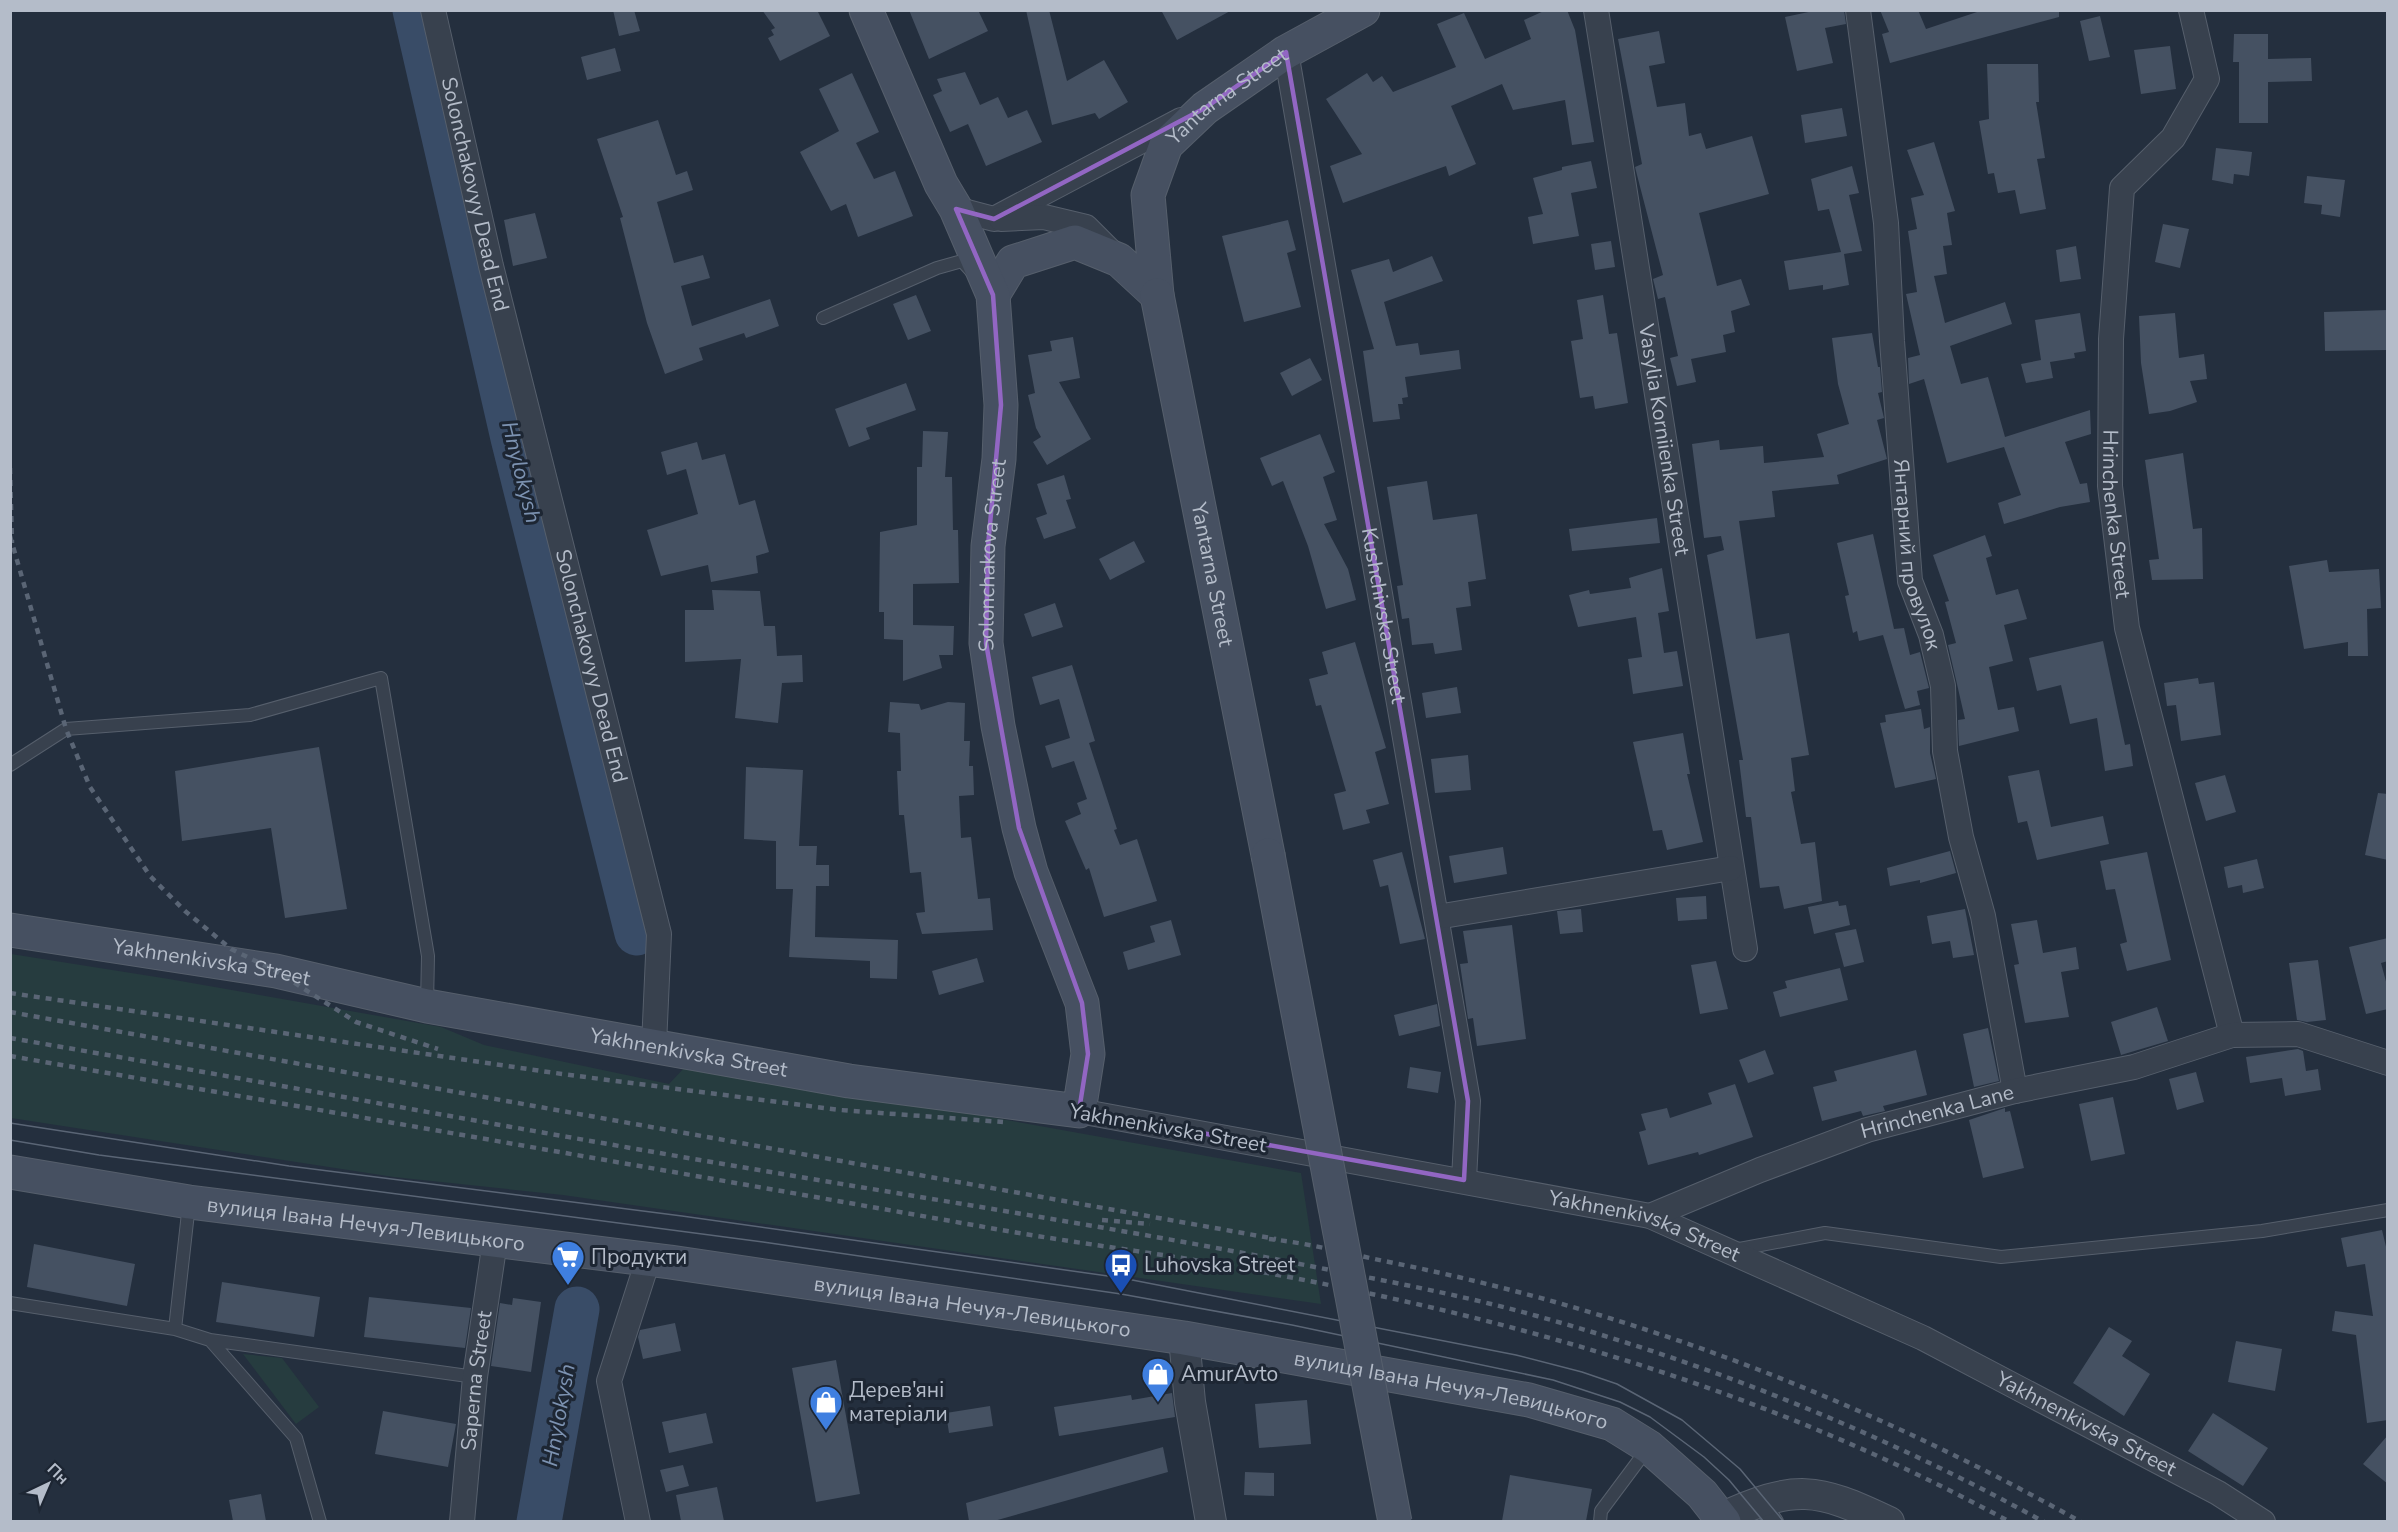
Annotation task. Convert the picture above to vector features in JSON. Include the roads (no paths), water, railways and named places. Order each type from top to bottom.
[{"type":"main road","name":"Solonchakova Street","points":[[866,10],[938,177],[956,209],[993,295],[1001,405],[999,459],[988,546],[986,643],[1019,828],[1031,872],[1082,1003],[1088,1053],[1079,1112]]},
{"type":"main road","name":"Yantarna Street","points":[[1361,11],[1286,52],[1205,108],[1166,145],[1148,195],[1156,295],[1268,855],[1395,1521]]},
{"type":"main road","points":[[993,295],[1013,262],[1075,242],[1119,260],[1156,295]]},
{"type":"main road","name":"Yakhnenkivska Street","points":[[10,930],[276,971],[427,1006],[849,1081],[1079,1112]]},
{"type":"main road","name":"вулиця Івана Нечуя-Левицького","points":[[10,1172],[189,1202],[648,1260],[1184,1338],[1529,1400],[1612,1425],[1649,1448],[1702,1494],[1721,1520]]},
{"type":"street","name":"Solonchakovyy Dead End","points":[[433,10],[494,277],[659,934],[654,1045]]},
{"type":"street","name":"Vasylia Korniienka Street","points":[[1596,10],[1745,949]]},
{"type":"street","name":"Янтарний провулок","points":[[1858,10],[1886,223],[1892,341],[1910,580],[1931,634],[1943,686],[1945,751],[1961,837],[1983,916],[2015,1091]]},
{"type":"street","name":"Hrinchenka Street","points":[[2191,10],[2207,79],[2173,138],[2122,188],[2111,339],[2110,486],[2127,628],[2232,1035]]},
{"type":"street","name":"Kushchivska Street","points":[[1286,52],[1468,1101],[1464,1180]]},
{"type":"street","points":[[994,219],[1205,108]]},
{"type":"street","points":[[956,209],[994,219],[1044,217],[1086,227],[1119,260]]},
{"type":"street","points":[[1437,917],[1731,868]]},
{"type":"street","name":"Hrinchenka Lane","points":[[1650,1216],[1760,1170],[1867,1130],[2015,1091],[2134,1067],[2232,1035],[2298,1034],[2388,1063]]},
{"type":"street","name":"Yakhnenkivska Street","points":[[1079,1112],[1464,1180],[1650,1216],[1923,1338],[2218,1493],[2263,1521]]},
{"type":"street","name":"Saperna Street","points":[[462,1521],[475,1377],[495,1241]]},
{"type":"street","points":[[638,1521],[609,1381],[648,1260]]},
{"type":"street","points":[[1184,1338],[1190,1402],[1211,1521]]},
{"type":"street","name":"вулиця Івана Нечуя-Левицького","points":[[1721,1520],[1766,1511],[1781,1494],[1822,1494],[1888,1521]]},
{"type":"lane","points":[[823,318],[937,268],[962,261],[993,295]]},
{"type":"lane","points":[[10,765],[66,729],[250,715],[381,678],[428,956],[427,1006]]},
{"type":"lane","points":[[175,1329],[189,1202]]},
{"type":"lane","points":[[1727,1251],[1825,1233],[2001,1257],[2262,1231],[2388,1209]]},
{"type":"lane","points":[[10,1303],[175,1329],[210,1340],[475,1377]]},
{"type":"lane","points":[[210,1340],[296,1438],[320,1521]]},
{"type":"lane","points":[[1600,1521],[1601,1511],[1649,1448]]},
{"type":"waterway","name":"Hnylokysh","points":[[415,10],[513,438],[637,933]]},
{"type":"waterway","name":"Hnylokysh","points":[[539,1522],[577,1309]]},
{"type":"tram line","points":[[10,1123],[289,1166],[682,1216],[1122,1278],[1516,1355],[1582,1372],[1617,1384],[1682,1420],[1740,1469],[1784,1522]]},
{"type":"tram line","points":[[10,1140],[99,1155],[763,1242],[1121,1294],[1292,1325],[1553,1380],[1620,1402],[1650,1417],[1704,1457],[1729,1480],[1764,1522]]},
{"type":"railway","points":[[10,468],[12,543]]},
{"type":"railway","points":[[10,536],[66,729],[90,787],[150,876],[185,911],[231,949],[276,971],[356,1022],[438,1049]]},
{"type":"railway","points":[[10,993],[562,1074],[840,1110],[1003,1122]]},
{"type":"railway","points":[[10,1012],[1276,1239]]},
{"type":"railway","points":[[10,1038],[634,1149],[1135,1233],[1481,1301],[1603,1335],[1668,1356],[1796,1404],[1922,1459],[2044,1522]]},
{"type":"railway","points":[[10,1056],[990,1228],[1224,1265],[1453,1313],[1644,1366],[1737,1398],[1829,1435],[1920,1476],[2010,1522]]},
{"type":"railway","points":[[1102,1220],[1150,1224]]},
{"type":"railway","points":[[1269,1239],[1329,1249],[1480,1282],[1570,1306],[1658,1334],[1831,1399],[1916,1437],[2081,1522]]},
{"type":"place","name":"Продукти","points":[[568,1286]]},
{"type":"place","name":"Luhovska Street","points":[[1121,1294]]},
{"type":"place","name":"AmurAvto","points":[[1158,1403]]},
{"type":"place","name":"Дерев'янi матерiали","points":[[826,1431]]}]
